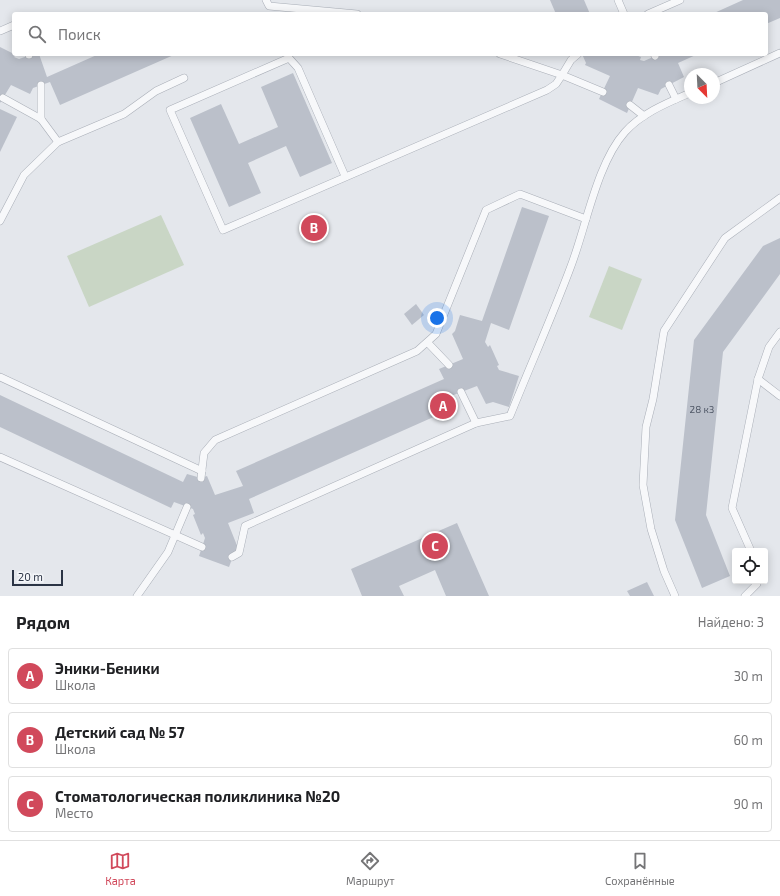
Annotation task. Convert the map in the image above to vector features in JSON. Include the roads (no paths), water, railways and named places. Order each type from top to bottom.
[{"type":"lane","points":[[266,0],[268,6],[335,12]]},
{"type":"lane","points":[[618,0],[623,12]]},
{"type":"lane","points":[[653,12],[680,0]]},
{"type":"lane","points":[[0,31],[12,26]]},
{"type":"lane","points":[[720,80],[780,53]]},
{"type":"lane","points":[[346,176],[298,68],[288,56],[170,110],[223,230],[547,90],[556,84],[571,60],[576,56]]},
{"type":"lane","points":[[506,56],[562,75],[603,92]]},
{"type":"lane","points":[[0,221],[24,175],[58,142],[124,114],[156,91],[184,78]]},
{"type":"lane","points":[[41,85],[41,118]]},
{"type":"lane","points":[[669,85],[676,99]]},
{"type":"lane","points":[[232,558],[239,553],[245,526],[476,423],[510,416],[572,265],[586,219],[611,151],[625,131],[644,116],[684,96]]},
{"type":"lane","points":[[3,98],[41,118],[58,142]]},
{"type":"lane","points":[[630,105],[644,116]]},
{"type":"lane","points":[[0,377],[201,474],[204,453],[215,440],[417,351],[428,343],[436,334],[486,210],[520,194],[586,219]]},
{"type":"lane","points":[[675,596],[664,571],[651,529],[642,485],[646,427],[653,399],[664,331],[725,238],[780,198]]},
{"type":"lane","points":[[750,548],[732,508],[758,379],[769,347],[780,332]]},
{"type":"lane","points":[[428,343],[449,365]]},
{"type":"lane","points":[[758,379],[780,396]]},
{"type":"lane","points":[[461,392],[476,423]]},
{"type":"lane","points":[[0,457],[202,547]]},
{"type":"lane","points":[[137,596],[168,552],[187,507]]},
{"type":"lane","points":[[745,596],[757,584]]},
{"type":"place","name":"Детский сад № 57","points":[[314,228]]},
{"type":"place","name":"Эники-Беники","points":[[443,406]]},
{"type":"place","name":"Стоматологическая поликлиника №20","points":[[435,546]]}]
